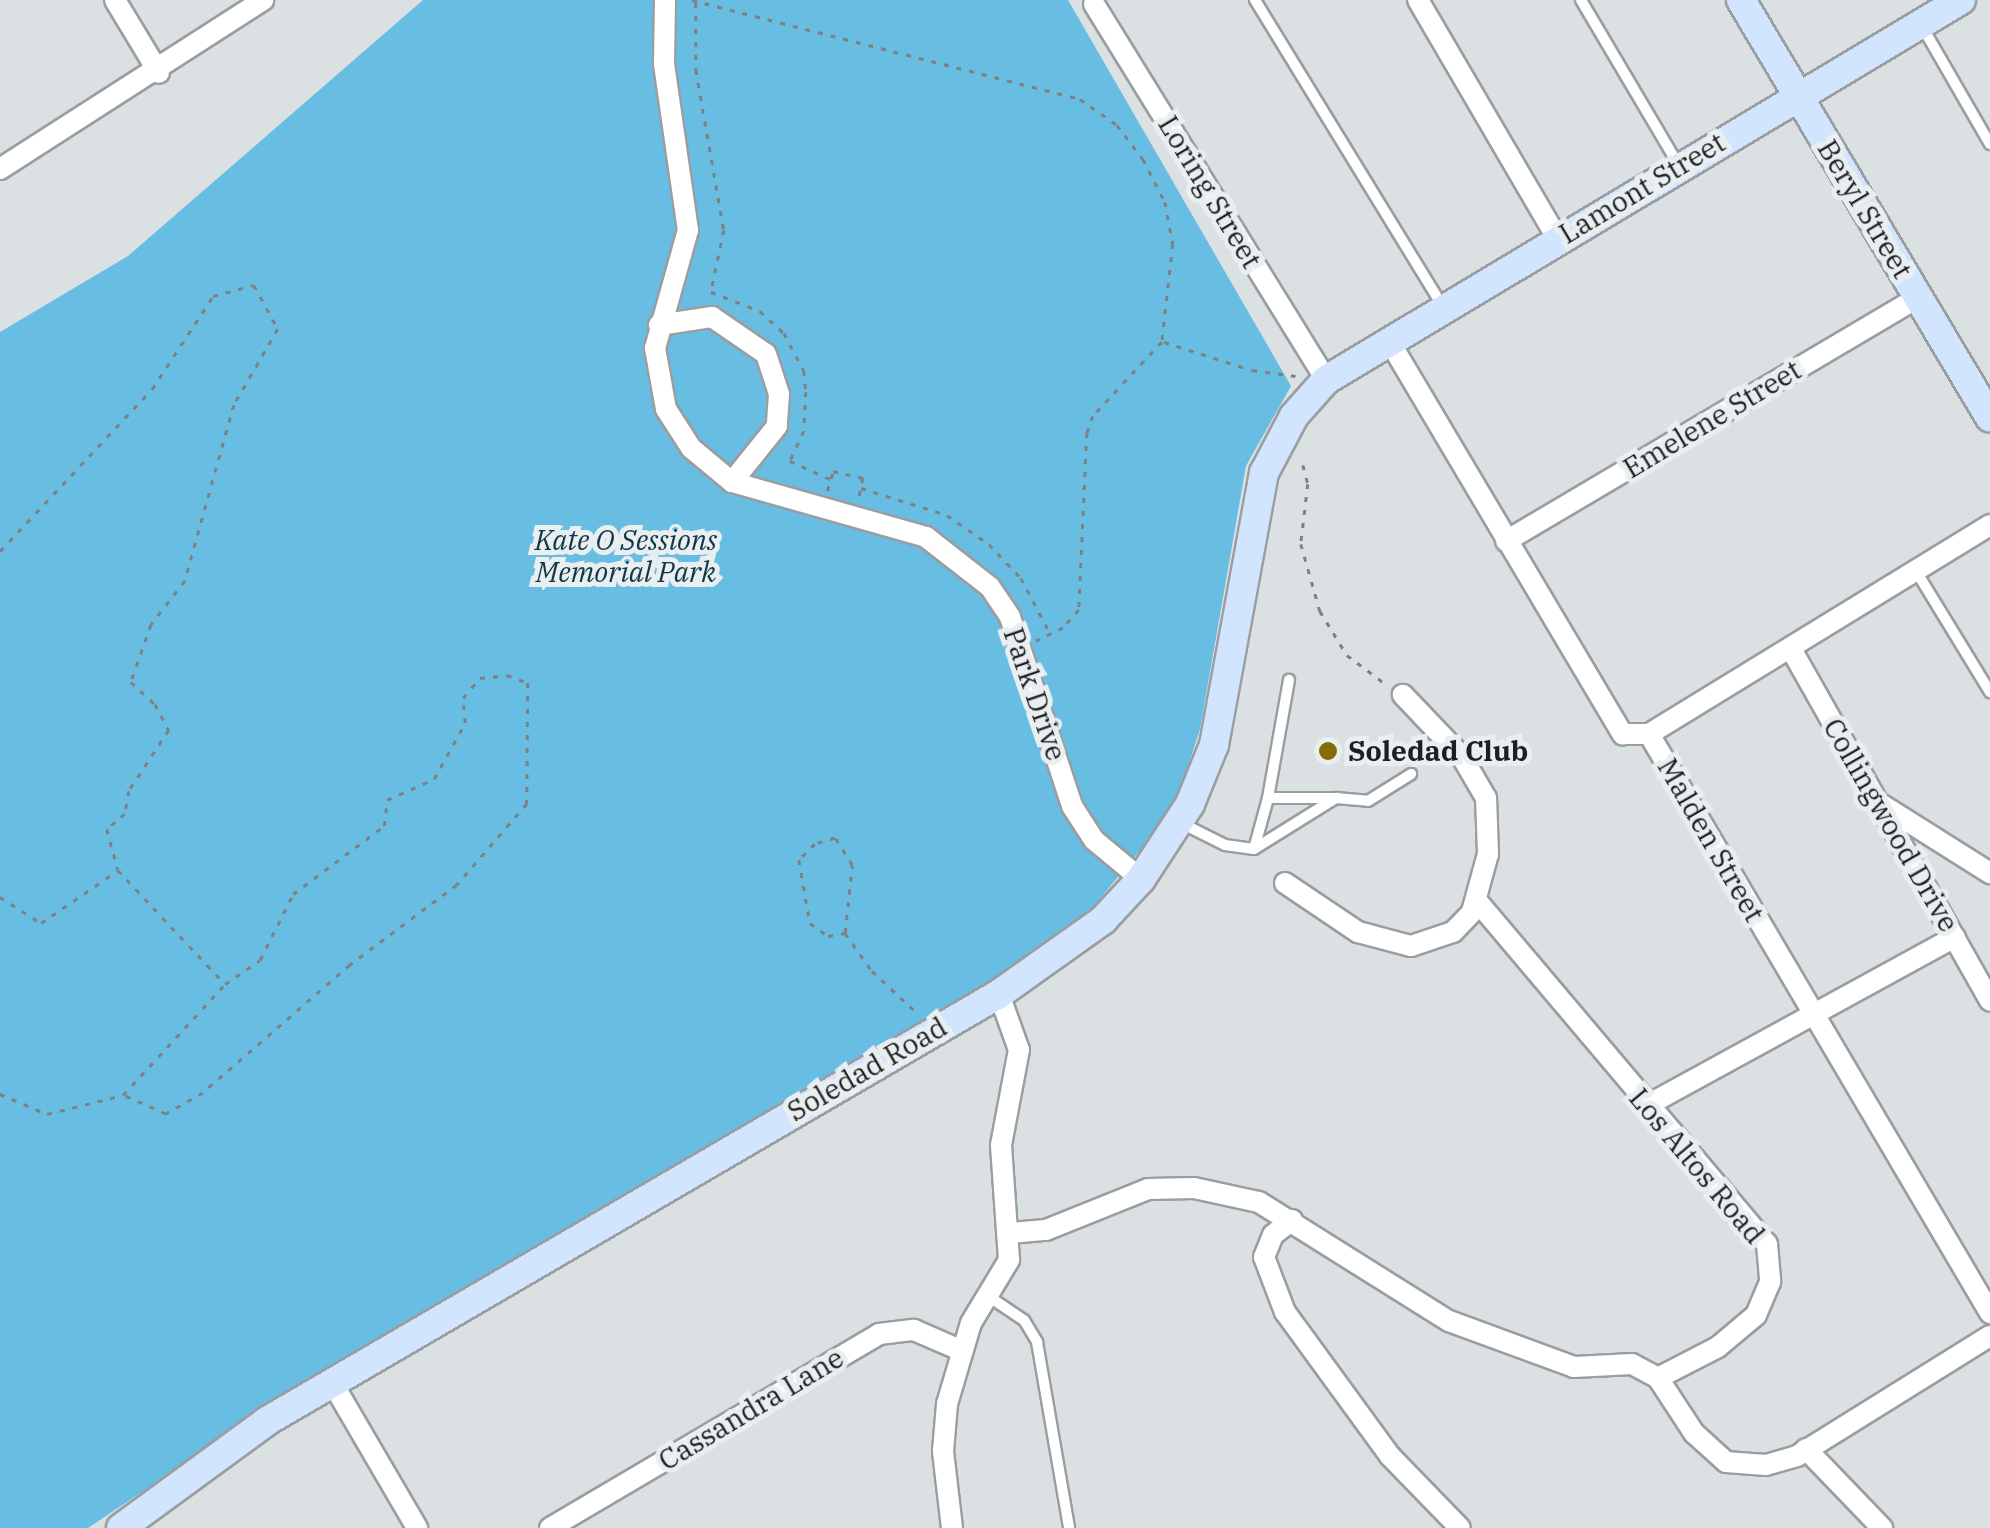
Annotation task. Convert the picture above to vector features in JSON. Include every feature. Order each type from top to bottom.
[{"type":"street","points":[[115,0],[159,72]]},
{"type":"street","points":[[0,169],[159,72],[263,0]]},
{"type":"street","name":"Park Drive","points":[[665,0],[664,64],[688,230],[659,326],[656,370],[666,409],[691,448],[732,482],[926,537],[965,562],[990,587],[1020,646],[1072,806],[1094,840],[1141,880]]},
{"type":"street","points":[[1418,0],[1558,238]]},
{"type":"street","name":"Beryl Street","points":[[1742,0],[1990,417]]},
{"type":"street","name":"Lamont Street","points":[[1326,380],[1443,306],[1961,0]]},
{"type":"street","name":"Loring Street","points":[[1094,4],[1326,380]]},
{"type":"street","name":"Emelene Street","points":[[1506,542],[1919,297]]},
{"type":"street","points":[[659,326],[712,318],[766,354],[778,394],[777,426],[732,482]]},
{"type":"street","name":"Malden Street","points":[[1388,339],[1623,734],[1649,734],[1990,1313]]},
{"type":"street","name":"Soledad Road","points":[[121,1528],[200,1465],[333,1384],[1057,958],[1141,880],[1178,822],[1214,745],[1264,473],[1294,416],[1326,380]]},
{"type":"street","points":[[1649,734],[1990,525]]},
{"type":"street","name":"Collingwood Drive","points":[[1791,649],[1990,1001]]},
{"type":"street","points":[[1285,883],[1358,932],[1411,946],[1453,932],[1478,901],[1488,854],[1486,798],[1462,757],[1403,695]]},
{"type":"street","points":[[1880,804],[1990,872]]},
{"type":"street","name":"Los Altos Road","points":[[1478,901],[1646,1106],[1758,1229],[1767,1244],[1770,1282],[1756,1315],[1718,1347],[1658,1378]]},
{"type":"street","points":[[1646,1106],[1815,1017],[1954,937]]},
{"type":"street","points":[[952,1528],[943,1451],[960,1350],[1009,1260],[1001,1144],[1018,1050],[999,994]]},
{"type":"street","points":[[1010,1232],[1046,1230],[1084,1210],[1163,1189],[1194,1188],[1259,1202],[1449,1322],[1574,1367],[1632,1364],[1658,1378],[1694,1433],[1726,1462],[1766,1464],[1806,1449],[1990,1336]]},
{"type":"street","points":[[1292,1220],[1273,1234],[1264,1256],[1285,1312],[1390,1456],[1460,1528]]},
{"type":"street","name":"Cassandra Lane","points":[[550,1528],[879,1334],[914,1330],[960,1350]]},
{"type":"street","points":[[333,1384],[417,1528]]},
{"type":"street","points":[[1806,1449],[1882,1528]]},
{"type":"lane","points":[[1255,0],[1443,306]]},
{"type":"lane","points":[[1581,0],[1680,166]]},
{"type":"lane","points":[[1921,24],[1990,144]]},
{"type":"lane","points":[[1916,571],[1990,692]]},
{"type":"lane","points":[[1254,849],[1268,798],[1289,680]]},
{"type":"lane","points":[[1268,798],[1368,801],[1410,774]]},
{"type":"lane","points":[[1178,822],[1225,845],[1254,849],[1336,798]]},
{"type":"lane","points":[[991,1298],[1024,1320],[1038,1342],[1068,1528]]},
{"type":"path","points":[[830,479],[790,461],[804,431],[806,392],[784,333],[760,310],[711,292],[724,230],[696,70],[694,0],[1018,81],[1100,112],[1143,159],[1165,202],[1173,244],[1162,342],[1093,416],[1086,434],[1080,610],[1051,636],[1020,646]]},
{"type":"path","points":[[0,552],[152,389],[213,296],[254,284],[278,329],[234,405],[185,582],[150,625],[132,682],[155,704],[169,730],[128,792],[124,814],[108,829],[118,870],[225,984]]},
{"type":"path","points":[[1162,342],[1252,370],[1326,380]]},
{"type":"path","points":[[1303,465],[1308,484],[1301,544],[1320,611],[1347,655],[1382,686],[1401,683],[1403,695]]},
{"type":"path","points":[[824,507],[833,470],[863,478],[854,515]]},
{"type":"path","points":[[861,488],[946,515],[989,544],[1022,578],[1051,636]]},
{"type":"path","points":[[0,1094],[48,1114],[124,1095],[225,984],[260,960],[293,894],[384,826],[387,800],[434,779],[465,723],[463,698],[480,678],[507,675],[528,683],[527,804],[457,885],[350,965],[203,1093],[166,1114],[124,1095]]},
{"type":"path","points":[[845,933],[828,936],[810,923],[799,869],[805,850],[835,838],[852,865],[845,933],[929,1031]]},
{"type":"path","points":[[0,897],[41,923],[118,870]]},
{"type":"green space","name":"Kate O Sessions Memorial Park","points":[[423,0],[1068,0],[1291,386],[1246,466],[1200,729],[1181,788],[1151,837],[1093,907],[1003,977],[317,1375],[88,1528],[0,1528],[0,332],[128,256]]},
{"type":"place","name":"Soledad Club","points":[[1328,751]]}]
